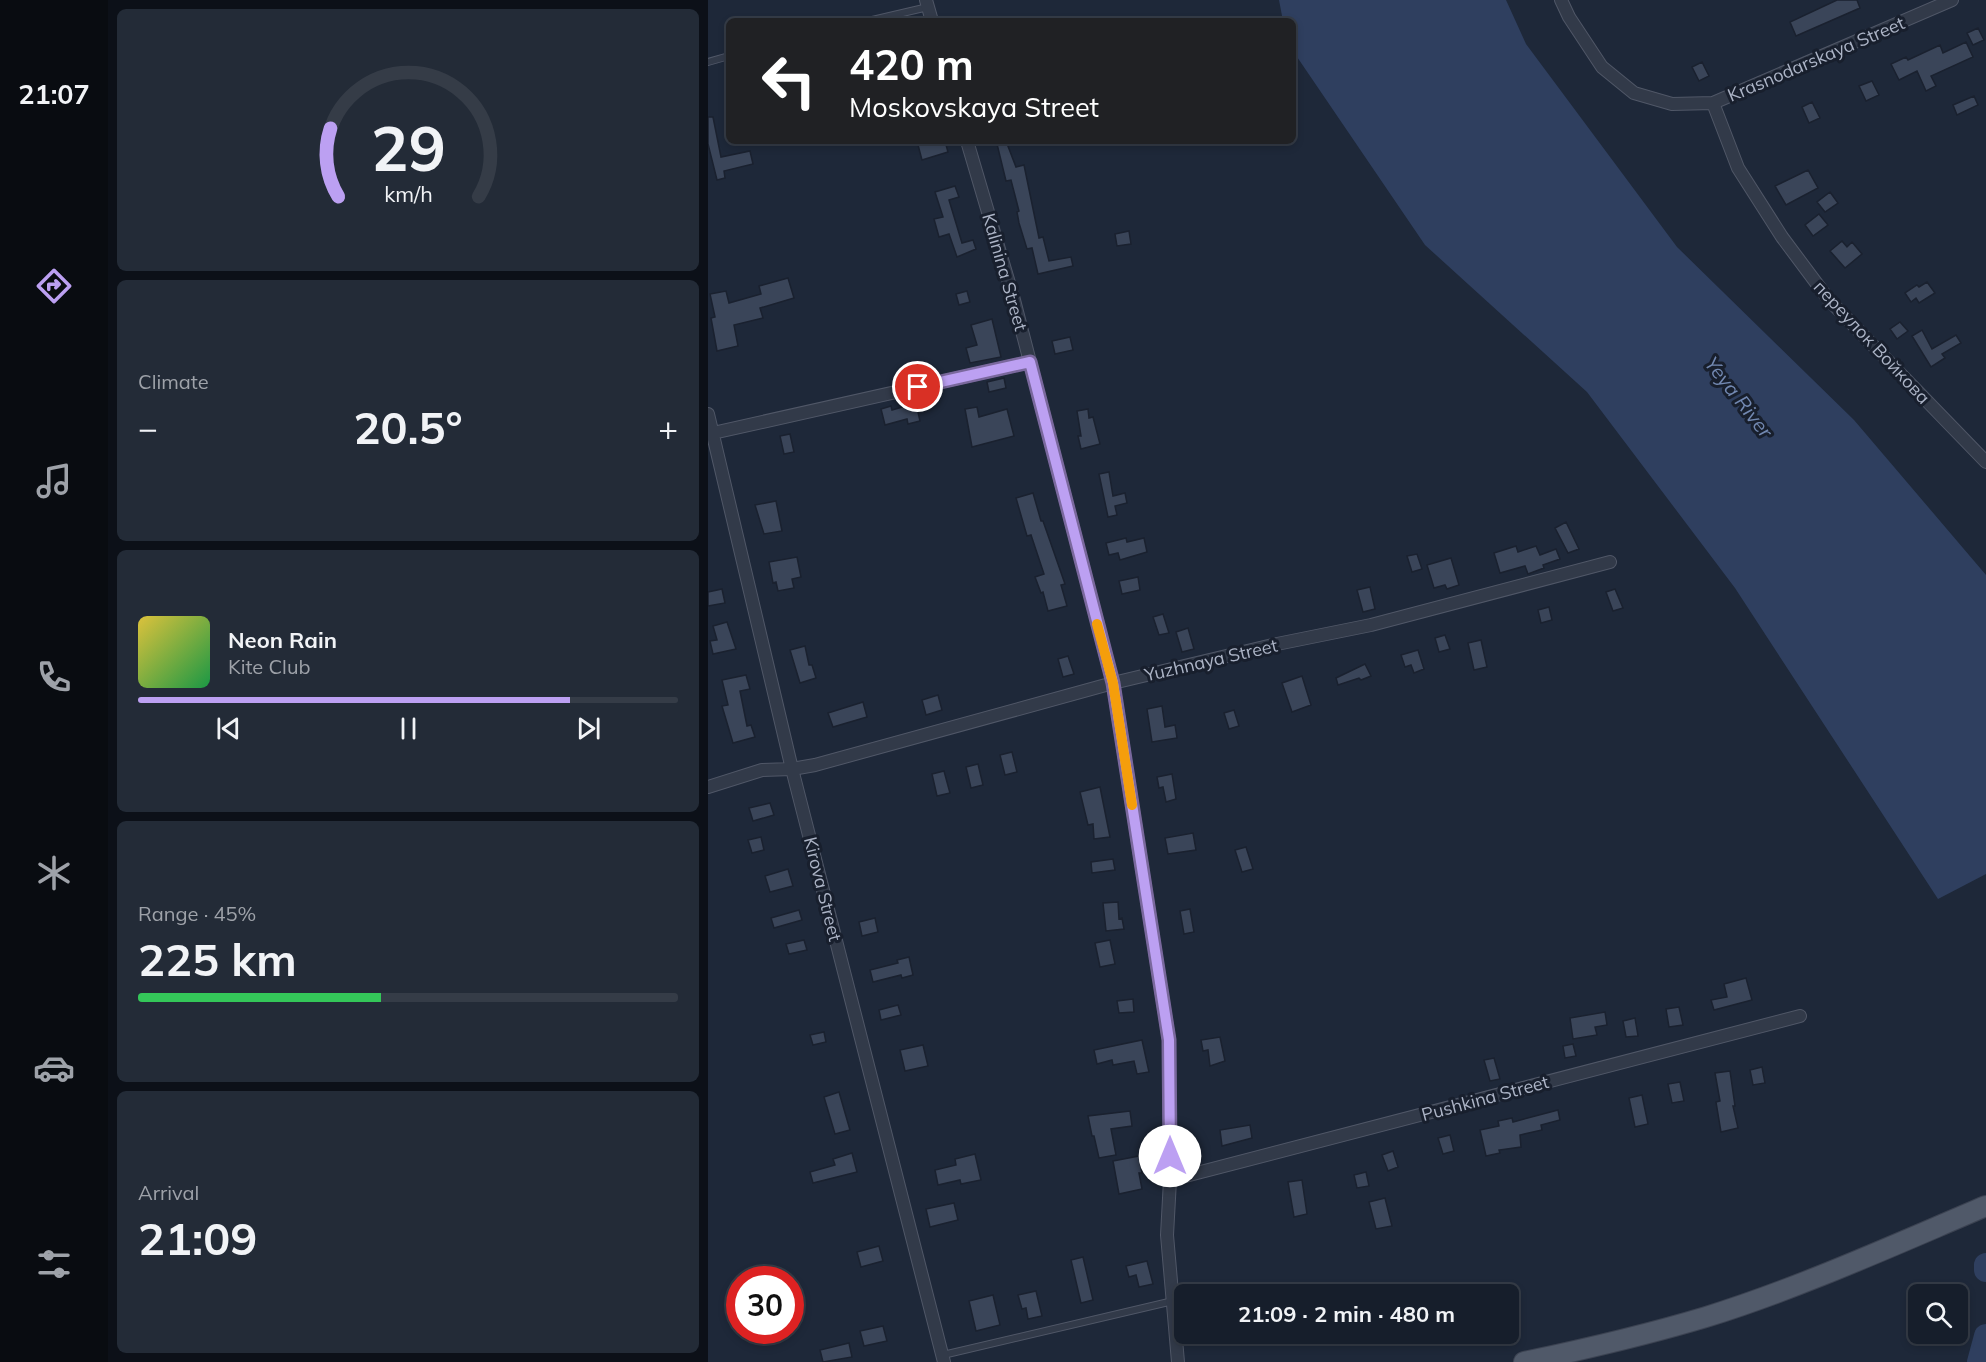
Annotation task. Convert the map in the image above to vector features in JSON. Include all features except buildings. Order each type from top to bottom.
[{"type":"main road","points":[[1524,1362],[1617,1342],[1707,1317],[1785,1290],[1986,1206]]},
{"type":"street","points":[[1561,0],[1569,17],[1602,67],[1634,93],[1672,104],[1713,103]]},
{"type":"street","name":"Krasnodarskaya Street","points":[[1713,103],[1952,0]]},
{"type":"street","name":"переулок Войкова","points":[[1713,103],[1738,168],[1782,237],[1829,300],[1986,462]]},
{"type":"street","name":"Kalinina Street","points":[[968,144],[1030,362],[1113,683],[1169,1040],[1170,1180],[1167,1235],[1178,1362]]},
{"type":"street","points":[[713,433],[1030,362]]},
{"type":"street","name":"Kirova Street","points":[[708,414],[792,769],[944,1359]]},
{"type":"street","name":"Yuzhnaya Street","points":[[708,787],[762,770],[792,769],[815,765],[1113,683],[1277,644],[1371,625],[1610,562]]},
{"type":"street","name":"Pushkina Street","points":[[1170,1180],[1800,1016]]},
{"type":"lane","points":[[878,18],[927,4]]},
{"type":"lane","points":[[708,62],[726,57]]},
{"type":"lane","points":[[944,1359],[1173,1301]]},
{"type":"water","points":[[1279,0],[1506,0],[1526,44],[1677,247],[1854,420],[1986,575],[1986,874],[1938,899],[1735,588],[1587,392],[1425,245],[1296,55],[1296,18],[1282,18]]},
{"type":"waterway","name":"Yeya River","points":[[1986,1265],[1986,1270]]},
{"type":"waterway","name":"Yeya River","points":[[1979,1362],[1986,1336]]},
{"type":"slow traffic","points":[[1097,624],[1113,683],[1132,805]]},
{"type":"route","points":[[918,387],[1030,362],[1113,683],[1169,1040],[1170,1156]]}]
